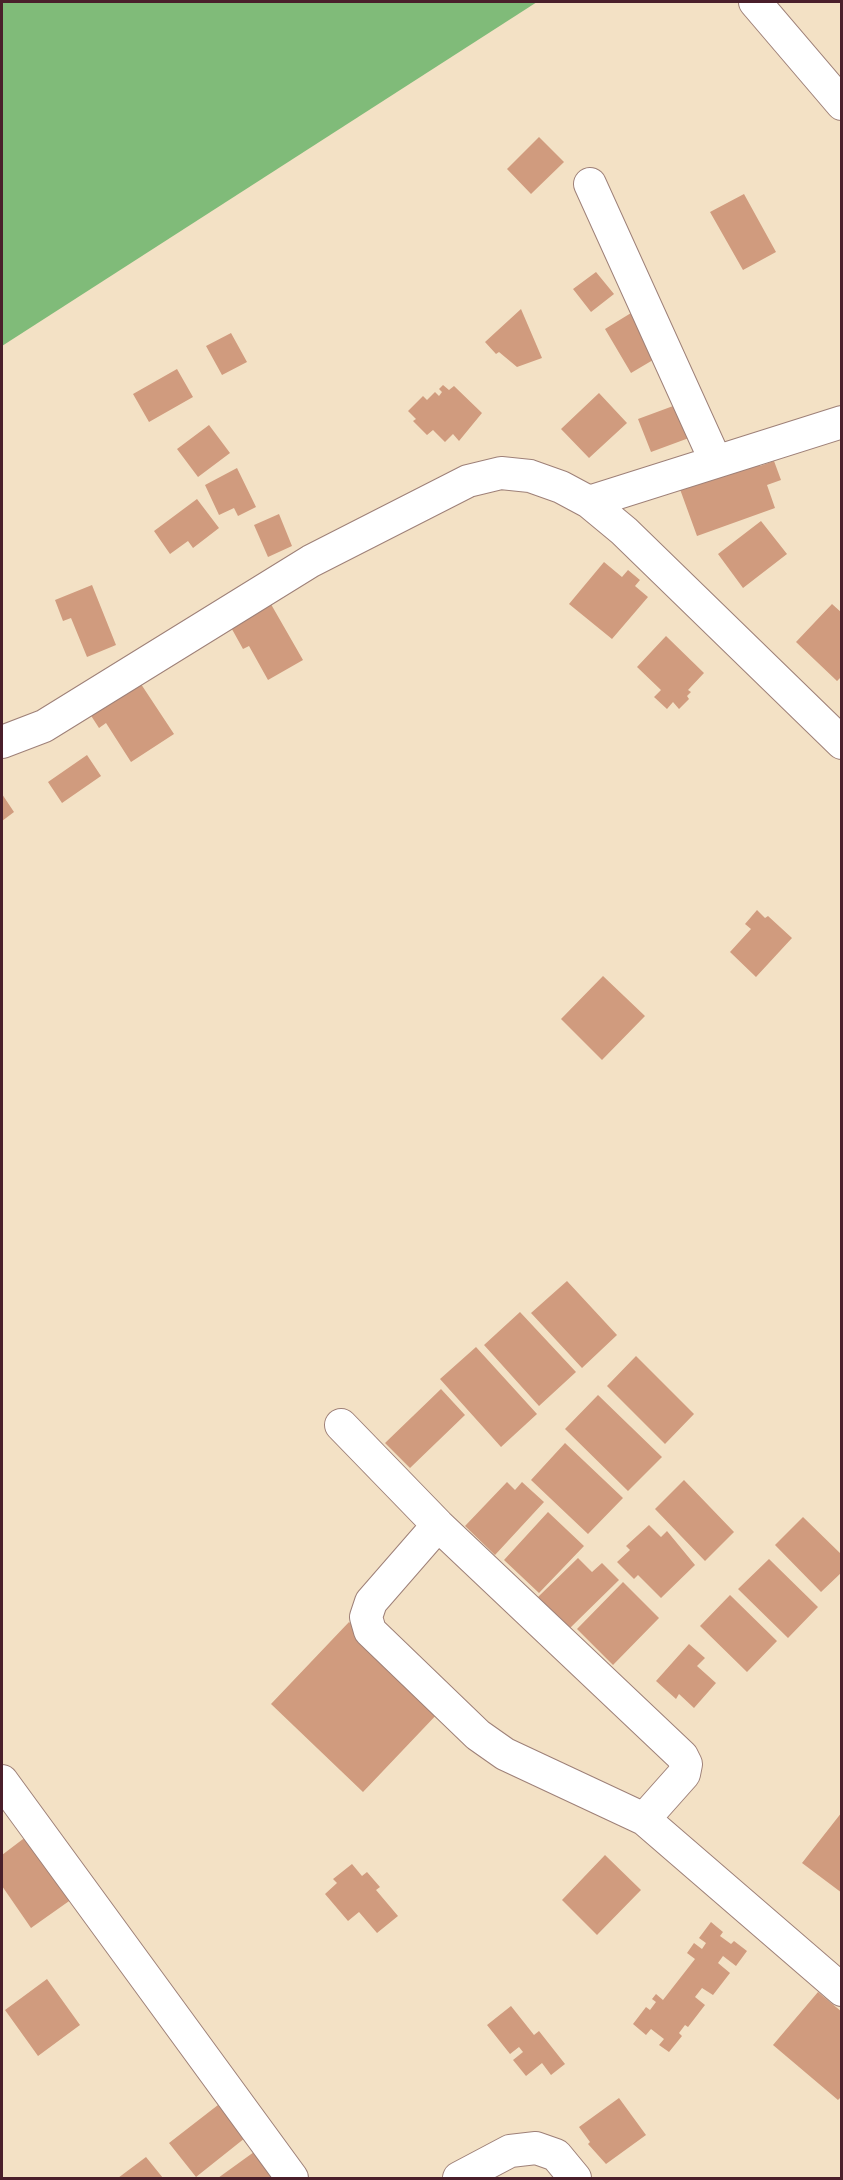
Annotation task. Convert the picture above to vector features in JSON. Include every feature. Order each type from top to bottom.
[{"type":"street","points":[[755,2],[842,104]]},
{"type":"street","points":[[590,184],[716,462]]},
{"type":"street","points":[[589,502],[842,422]]},
{"type":"street","points":[[2,742],[44,726],[311,561],[468,481],[501,473],[530,476],[561,487],[589,502],[624,531],[842,743]]},
{"type":"street","points":[[341,1425],[438,1525],[682,1756],[686,1764],[684,1774],[644,1819]]},
{"type":"street","points":[[438,1525],[371,1602],[366,1617],[370,1630],[478,1735],[505,1754],[644,1819],[842,1990]]},
{"type":"street","points":[[2,1781],[292,2178]]},
{"type":"street","points":[[459,2178],[510,2151],[536,2148],[556,2156],[575,2178]]},
{"type":"green space","points":[[2,2],[537,2],[2,346]]},
{"type":"building","points":[[539,137],[564,162],[531,194],[507,169]]},
{"type":"building","points":[[744,194],[776,252],[743,270],[710,212]]},
{"type":"building","points":[[596,272],[614,294],[591,312],[573,289]]},
{"type":"building","points":[[521,309],[542,358],[517,367],[499,352],[496,354],[485,342]]},
{"type":"building","points":[[631,313],[658,357],[631,373],[605,329]]},
{"type":"building","points":[[231,333],[247,362],[222,375],[206,346]]},
{"type":"building","points":[[177,369],[193,397],[149,422],[133,394]]},
{"type":"building","points":[[443,385],[449,390],[454,386],[482,413],[459,441],[453,434],[445,442],[433,430],[427,435],[413,421],[416,419],[408,411],[423,396],[427,400],[435,392],[439,396],[442,392],[439,389]]},
{"type":"building","points":[[599,393],[627,423],[589,458],[561,429]]},
{"type":"building","points":[[684,402],[697,435],[651,452],[638,419]]},
{"type":"building","points":[[209,425],[230,453],[198,477],[177,449]]},
{"type":"building","points":[[755,454],[760,466],[774,461],[781,480],[767,485],[775,508],[697,536],[677,481]]},
{"type":"building","points":[[237,468],[256,507],[238,516],[234,508],[219,515],[205,485]]},
{"type":"building","points":[[197,499],[219,528],[193,548],[188,541],[170,554],[154,531]]},
{"type":"building","points":[[279,514],[292,546],[268,557],[254,525]]},
{"type":"building","points":[[761,521],[787,554],[743,588],[718,554]]},
{"type":"building","points":[[604,562],[622,577],[628,570],[640,580],[635,586],[648,597],[612,639],[569,604]]},
{"type":"building","points":[[92,585],[116,645],[87,657],[71,618],[63,621],[55,600]]},
{"type":"building","points":[[268,599],[303,660],[268,680],[249,646],[243,649],[228,622]]},
{"type":"building","points":[[832,604],[842,613],[842,676],[837,681],[796,642]]},
{"type":"building","points":[[666,636],[704,673],[688,690],[691,692],[687,696],[689,699],[679,709],[673,702],[667,709],[654,697],[661,690],[637,667]]},
{"type":"building","points":[[137,678],[174,734],[131,762],[106,723],[99,728],[88,711]]},
{"type":"building","points":[[87,755],[101,776],[62,803],[48,782]]},
{"type":"building","points":[[2,794],[14,812],[2,821]]},
{"type":"building","points":[[757,910],[765,918],[768,916],[792,938],[756,977],[730,952],[751,929],[745,924]]},
{"type":"building","points":[[603,976],[645,1016],[602,1060],[561,1019]]},
{"type":"building","points":[[567,1281],[617,1335],[582,1368],[531,1313]]},
{"type":"building","points":[[520,1312],[576,1372],[539,1406],[484,1345]]},
{"type":"building","points":[[476,1347],[537,1414],[501,1447],[440,1379]]},
{"type":"building","points":[[636,1356],[694,1414],[665,1444],[607,1386]]},
{"type":"building","points":[[441,1389],[465,1415],[410,1468],[385,1443]]},
{"type":"building","points":[[598,1395],[662,1457],[628,1491],[565,1429]]},
{"type":"building","points":[[565,1443],[623,1498],[588,1534],[531,1480]]},
{"type":"building","points":[[684,1480],[734,1532],[705,1561],[655,1509]]},
{"type":"building","points":[[507,1482],[515,1490],[522,1482],[544,1502],[495,1555],[465,1526]]},
{"type":"building","points":[[548,1512],[584,1546],[539,1593],[504,1560]]},
{"type":"building","points":[[803,1517],[842,1555],[842,1572],[821,1592],[775,1545]]},
{"type":"building","points":[[649,1525],[661,1537],[667,1531],[695,1565],[661,1598],[638,1575],[634,1579],[617,1562],[630,1550],[626,1546]]},
{"type":"building","points":[[578,1558],[592,1572],[602,1563],[619,1580],[569,1629],[538,1597]]},
{"type":"building","points":[[769,1559],[818,1607],[788,1638],[738,1589]]},
{"type":"building","points":[[623,1582],[659,1618],[613,1665],[577,1629]]},
{"type":"building","points":[[730,1595],[777,1641],[747,1672],[700,1626]]},
{"type":"building","points":[[349,1622],[441,1710],[363,1792],[271,1704]]},
{"type":"building","points":[[689,1644],[705,1658],[697,1666],[716,1683],[694,1708],[679,1694],[676,1699],[656,1681]]},
{"type":"building","points":[[842,1812],[842,1893],[802,1863]]},
{"type":"building","points":[[27,1836],[72,1899],[31,1928],[2,1886],[2,1855]]},
{"type":"building","points":[[605,1855],[641,1890],[597,1935],[562,1900]]},
{"type":"building","points":[[352,1864],[362,1876],[367,1872],[380,1887],[376,1890],[398,1916],[377,1933],[359,1912],[348,1921],[325,1894],[337,1883],[333,1879]]},
{"type":"building","points":[[711,1922],[723,1932],[720,1936],[731,1944],[734,1941],[747,1951],[736,1966],[723,1956],[718,1963],[730,1973],[713,1995],[702,1988],[695,1997],[705,2005],[688,2027],[685,2025],[679,2033],[682,2036],[669,2052],[659,2045],[664,2039],[651,2029],[646,2035],[633,2024],[646,2007],[650,2010],[656,2002],[652,1999],[656,1994],[663,2000],[695,1959],[687,1953],[694,1943],[702,1949],[706,1943],[699,1938]]},
{"type":"building","points":[[47,1979],[80,2025],[38,2056],[5,2010]]},
{"type":"building","points":[[818,1992],[842,2012],[842,2096],[838,2100],[773,2045]]},
{"type":"building","points":[[511,2006],[534,2035],[539,2031],[565,2064],[551,2075],[542,2063],[526,2076],[513,2060],[523,2052],[519,2047],[510,2054],[487,2025]]},
{"type":"building","points":[[619,2098],[646,2135],[606,2164],[588,2144],[590,2142],[579,2127]]},
{"type":"building","points":[[218,2105],[245,2138],[196,2177],[169,2143]]},
{"type":"building","points":[[254,2152],[274,2178],[218,2178]]},
{"type":"building","points":[[146,2157],[163,2178],[118,2178]]}]
